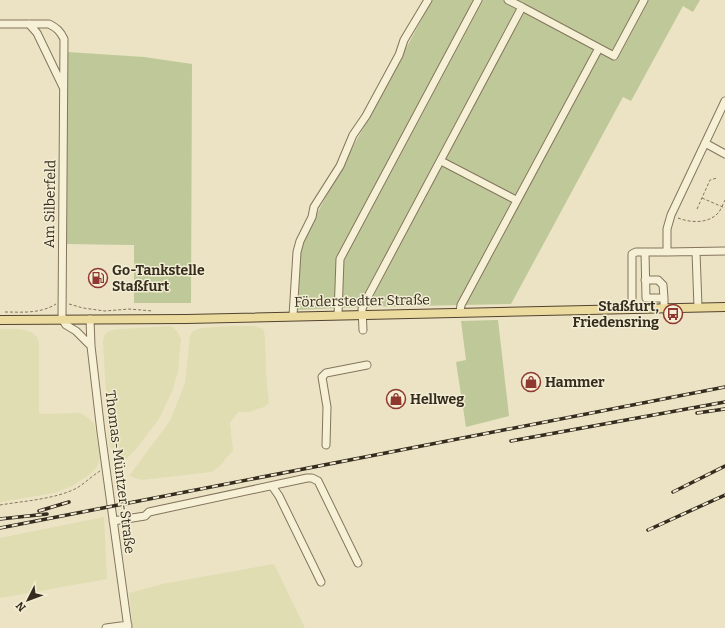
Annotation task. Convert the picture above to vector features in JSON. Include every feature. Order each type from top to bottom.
[{"type":"main road","name":"Förderstedter Straße","points":[[0,320],[179,319],[725,307]]},
{"type":"street","points":[[293,316],[297,252],[300,241],[312,217],[314,207],[340,166],[353,135],[366,116],[399,54],[404,40],[428,0]]},
{"type":"street","points":[[338,315],[340,259],[478,0]]},
{"type":"street","points":[[508,0],[614,56],[644,0]]},
{"type":"street","points":[[363,330],[362,314],[364,304],[522,7]]},
{"type":"street","name":"Am Silberfeld","points":[[0,24],[49,24],[61,32],[64,39],[62,319]]},
{"type":"street","name":"Am Silberfeld","points":[[29,24],[37,33],[64,88]]},
{"type":"street","points":[[460,312],[461,305],[516,200],[599,48]]},
{"type":"street","points":[[667,252],[667,229],[671,216],[725,101]]},
{"type":"street","points":[[705,143],[725,154]]},
{"type":"street","points":[[441,160],[516,200]]},
{"type":"street","points":[[632,309],[632,254],[636,252],[725,251]]},
{"type":"street","points":[[645,252],[646,298],[664,298]]},
{"type":"street","points":[[696,252],[698,308]]},
{"type":"street","points":[[645,280],[658,280],[663,285],[664,308]]},
{"type":"street","points":[[62,319],[66,325],[76,331],[91,346]]},
{"type":"street","name":"Thomas-Müntzer-Straße","points":[[90,319],[91,346],[106,470],[128,626]]},
{"type":"street","points":[[326,445],[327,407],[322,377],[326,373],[367,365]]},
{"type":"street","points":[[113,522],[145,516],[149,512],[312,478],[318,481],[358,563]]},
{"type":"street","points":[[272,486],[320,582]]},
{"type":"street","points":[[106,628],[128,626]]},
{"type":"path","points":[[696,209],[710,180],[717,178]]},
{"type":"path","points":[[702,198],[725,208]]},
{"type":"path","points":[[671,216],[685,221],[701,221],[714,216],[719,212],[725,200]]},
{"type":"path","points":[[0,312],[39,311],[56,304],[71,304],[83,308],[105,311],[129,309],[158,312]]},
{"type":"path","points":[[0,505],[70,491],[100,471],[106,470]]},
{"type":"shaded area","points":[[171,326],[177,331],[181,339],[178,371],[173,389],[159,419],[136,449],[121,462],[116,461],[109,442],[103,341],[105,334],[109,331],[119,329]]},
{"type":"shaded area","points":[[255,326],[263,329],[265,337],[266,374],[269,403],[264,407],[249,412],[238,412],[230,423],[233,450],[219,467],[211,472],[142,480],[129,476],[170,421],[185,383],[190,336],[193,331],[201,328]]},
{"type":"shaded area","points":[[0,329],[20,329],[31,332],[37,337],[39,343],[39,413],[80,413],[87,417],[94,423],[100,457],[97,467],[89,475],[72,486],[54,493],[0,502]]},
{"type":"shaded area","points":[[104,517],[107,579],[0,598],[0,538]]},
{"type":"shaded area","points":[[274,564],[305,628],[133,628],[129,593],[162,584]]},
{"type":"green space","points":[[432,0],[700,0],[693,12],[683,6],[631,101],[623,97],[511,304],[367,307],[365,304],[360,307],[297,310],[293,258]]},
{"type":"green space","points":[[67,52],[144,57],[192,64],[191,303],[134,303],[134,245],[66,244]]},
{"type":"green space","points":[[498,320],[509,416],[466,427],[456,362],[466,360],[461,321]]},
{"type":"railway","points":[[0,528],[725,387]]},
{"type":"railway","points":[[511,441],[725,402]]},
{"type":"railway","points":[[697,413],[725,409]]},
{"type":"railway","points":[[673,492],[725,466]]},
{"type":"railway","points":[[648,530],[725,495]]},
{"type":"railway","points":[[39,511],[69,502]]},
{"type":"railway","points":[[0,519],[47,514]]},
{"type":"place","name":"Go-Tankstelle Staßfurt","points":[[98,278]]},
{"type":"place","name":"Staßfurt, Friedensring","points":[[673,314]]},
{"type":"place","name":"Hammer","points":[[531,382]]},
{"type":"place","name":"Hellweg","points":[[396,399]]}]
